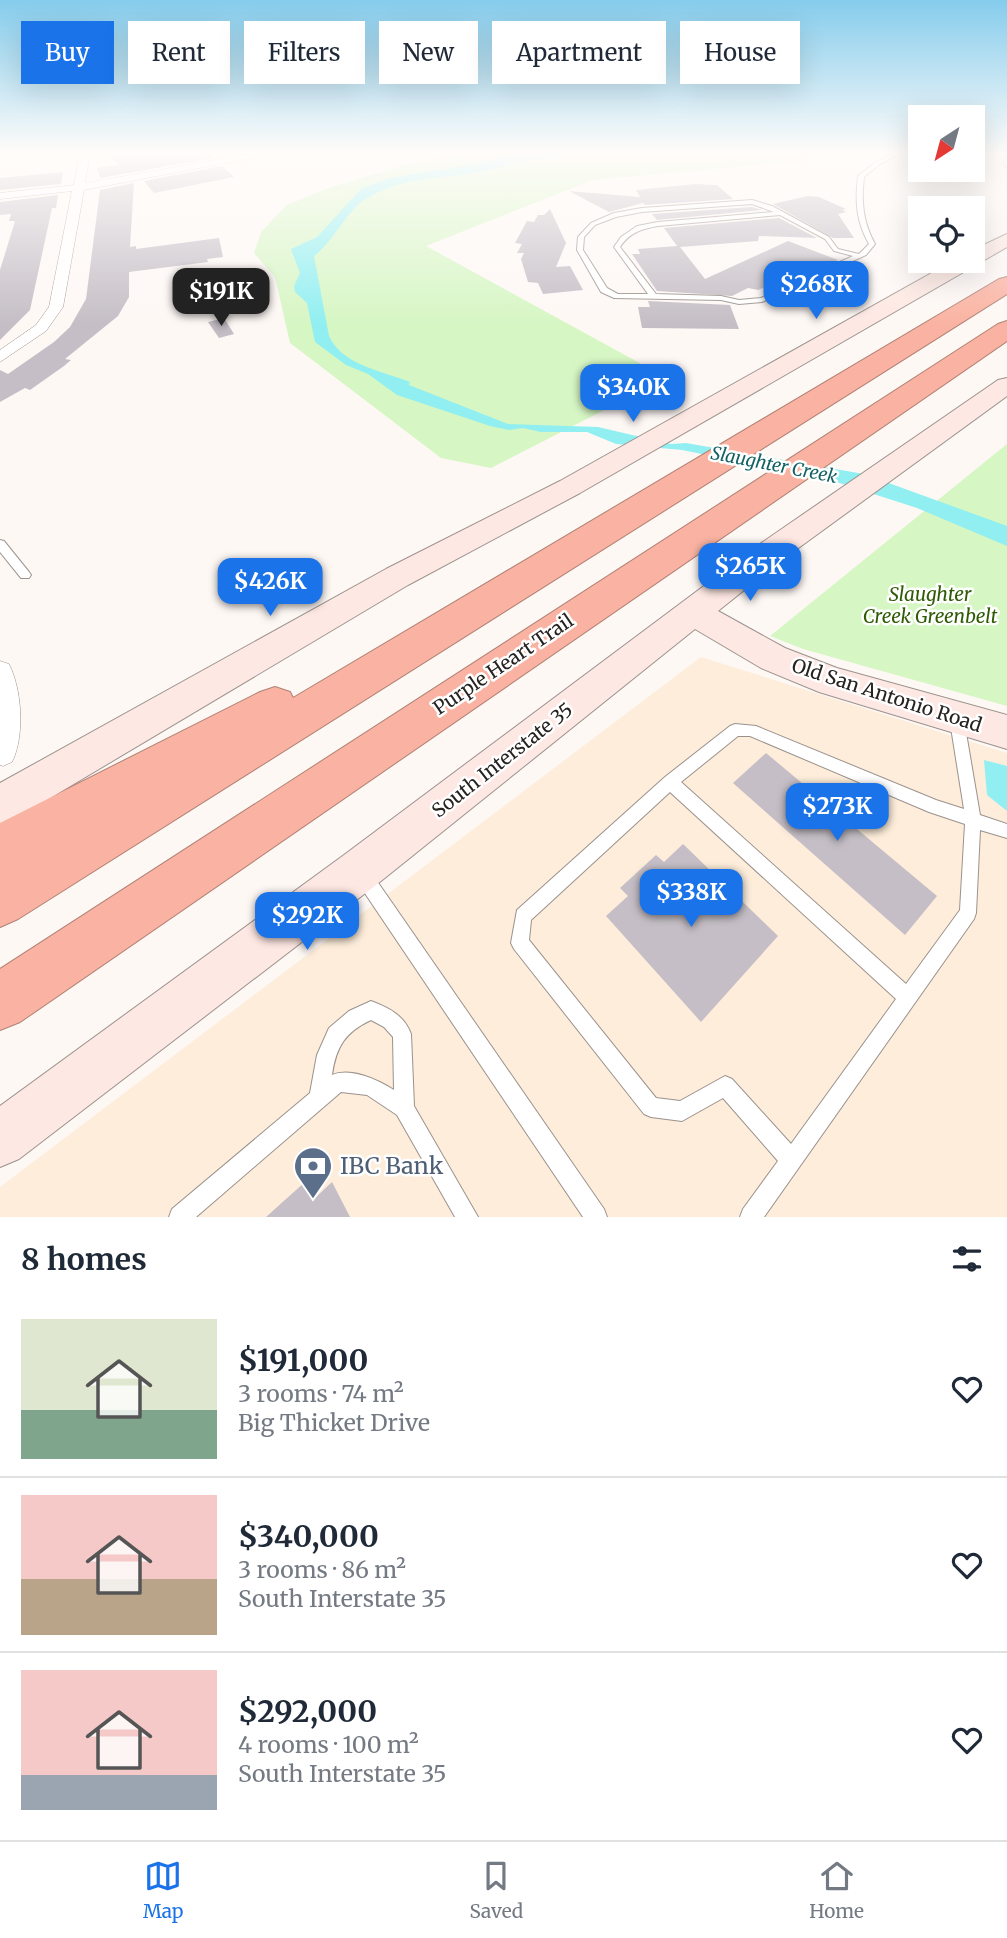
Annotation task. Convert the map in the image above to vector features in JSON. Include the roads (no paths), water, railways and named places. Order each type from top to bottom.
[{"type":"highway","points":[[0,901],[1007,284]]},
{"type":"highway","name":"Purple Heart Trail","points":[[0,1002],[1007,330]]},
{"type":"highway","points":[[0,849],[338,671],[527,579]]},
{"type":"main road","points":[[985,251],[1007,239]]},
{"type":"main road","points":[[13,798],[397,577],[570,487],[946,273]]},
{"type":"main road","name":"South Interstate 35","points":[[0,1140],[360,870],[771,552],[1007,385]]},
{"type":"main road","name":"Old San Antonio Road","points":[[695,613],[731,636],[832,681],[1007,732]]},
{"type":"street","points":[[0,357],[41,328],[56,307],[74,210]]},
{"type":"street","points":[[0,671],[8,701],[1,753],[13,798]]},
{"type":"lane","points":[[645,210],[614,215],[593,225],[581,237],[580,250],[604,290],[617,296],[721,298],[739,302],[762,300],[859,256],[872,244],[860,225],[859,210]]},
{"type":"lane","points":[[773,210],[827,238],[836,250],[859,256]]},
{"type":"lane","points":[[654,297],[617,247],[622,238],[637,228],[658,223],[781,213]]},
{"type":"lane","points":[[0,544],[25,575]]},
{"type":"lane","points":[[751,1217],[968,913],[973,820],[957,718]]},
{"type":"lane","points":[[792,1161],[725,1086],[682,1111],[651,1107],[520,943],[523,916],[670,782],[735,730],[751,730],[934,807],[1007,831]]},
{"type":"lane","points":[[670,782],[908,998]]},
{"type":"lane","points":[[360,870],[596,1217]]},
{"type":"lane","points":[[319,1099],[327,1049],[337,1029],[349,1018],[371,1010],[391,1020],[402,1034],[404,1108],[460,1214]]},
{"type":"lane","points":[[180,1217],[338,1082],[370,1086],[404,1108]]},
{"type":"water","name":"Slaughter Creek","points":[[342,210],[353,210],[314,256],[329,336],[343,354],[364,366],[410,382],[409,385],[508,424],[598,427],[671,444],[686,443],[864,474],[1007,526],[1007,546],[917,508],[827,479],[682,450],[616,444],[587,432],[541,432],[523,428],[509,430],[397,395],[368,374],[346,365],[315,342],[307,303],[295,292],[294,286],[300,273],[291,249],[317,237]]},
{"type":"water","points":[[984,760],[1007,766],[1007,811],[987,795]]},
{"type":"place","name":"IBC Bank","points":[[313,1200]]},
{"type":"park label","name":"Slaughter Creek Greenbelt","points":[[930,605]]}]
